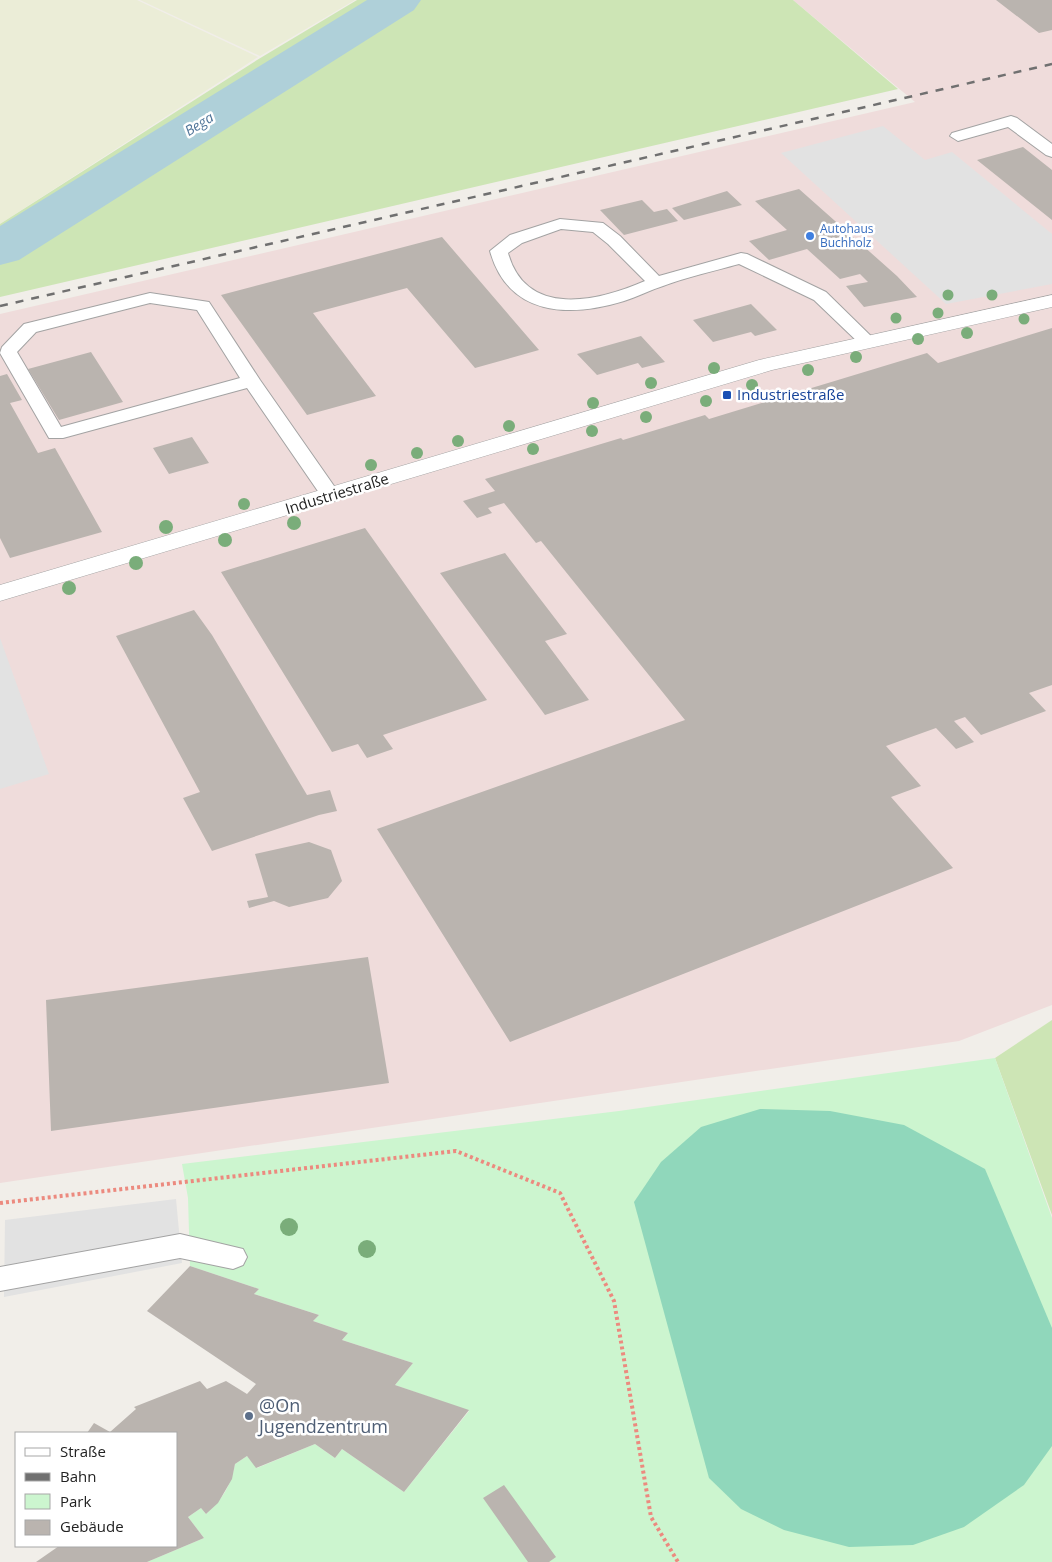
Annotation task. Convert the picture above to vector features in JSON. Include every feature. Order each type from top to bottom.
[{"type":"street","name":"Industriestraße","points":[[0,593],[332,496],[767,365],[1052,301]]},
{"type":"lane","points":[[958,136],[1011,121],[1052,152]]},
{"type":"lane","points":[[656,282],[614,240],[597,227],[560,224],[516,239],[499,251],[506,272],[525,294],[566,307],[596,304],[638,291],[656,282],[741,258],[820,296],[868,341]]},
{"type":"lane","points":[[251,381],[56,434],[8,351],[30,328],[150,298],[202,306],[251,381],[332,496]]},
{"type":"lane","points":[[0,1279],[180,1246],[233,1257]]},
{"type":"path","points":[[0,1203],[456,1151],[560,1193],[614,1301],[651,1518],[678,1562]]},
{"type":"shaded area","points":[[793,0],[1052,0],[1052,1005],[959,1041],[0,1183],[0,314],[915,102]]},
{"type":"shaded area","points":[[883,126],[925,160],[952,152],[1052,234],[1052,284],[946,304],[781,153]]},
{"type":"shaded area","points":[[0,638],[49,774],[0,789]]},
{"type":"shaded area","points":[[176,1199],[182,1263],[4,1297],[5,1220]]},
{"type":"green space","points":[[0,0],[137,0],[258,57],[0,224]]},
{"type":"green space","points":[[140,0],[355,0],[260,56]]},
{"type":"green space","points":[[357,0],[793,0],[898,89],[0,297],[0,224],[257,60]]},
{"type":"green space","points":[[1052,1020],[1052,1215],[995,1058]]},
{"type":"green space","points":[[995,1058],[1052,1218],[1052,1562],[147,1562],[204,1538],[188,1517],[201,1508],[206,1514],[212,1509],[228,1486],[235,1464],[247,1456],[257,1468],[315,1444],[335,1458],[342,1449],[404,1492],[469,1411],[395,1385],[413,1363],[342,1340],[348,1333],[313,1321],[319,1315],[254,1294],[259,1289],[190,1266],[188,1198],[182,1164],[619,1111]]},
{"type":"green space","points":[[760,1109],[830,1111],[904,1125],[985,1169],[1052,1328],[1052,1446],[1024,1485],[964,1527],[913,1545],[849,1547],[784,1530],[741,1509],[709,1478],[634,1202],[661,1162],[701,1127]]},
{"type":"building","points":[[996,0],[1052,0],[1052,30],[1039,33]]},
{"type":"building","points":[[1023,147],[1052,170],[1052,220],[977,160]]},
{"type":"building","name":"Autohaus Buchholz","points":[[799,189],[897,276],[917,297],[864,307],[846,286],[868,282],[860,274],[840,279],[807,249],[769,260],[749,241],[787,230],[755,201]]},
{"type":"building","points":[[727,191],[742,205],[684,220],[672,208]]},
{"type":"building","points":[[642,200],[654,212],[667,209],[678,221],[624,235],[600,210]]},
{"type":"building","points":[[442,237],[539,350],[475,368],[407,288],[313,313],[376,396],[307,415],[221,295]]},
{"type":"building","points":[[751,304],[777,330],[755,336],[751,332],[713,342],[693,320]]},
{"type":"building","points":[[1052,328],[1052,685],[1029,693],[1046,711],[981,735],[965,717],[954,721],[974,742],[956,749],[936,728],[886,746],[921,786],[891,797],[953,868],[510,1042],[377,829],[685,720],[541,541],[536,543],[504,503],[488,508],[492,513],[477,518],[463,501],[495,491],[485,479],[621,438],[623,440],[705,415],[709,419],[927,353],[938,363]]},
{"type":"building","points":[[641,336],[665,362],[642,368],[638,363],[597,375],[577,354]]},
{"type":"building","points":[[91,352],[123,402],[59,420],[28,369]]},
{"type":"building","points":[[7,374],[22,400],[10,403],[38,453],[55,448],[102,532],[10,558],[0,538],[0,376]]},
{"type":"building","points":[[192,437],[209,463],[169,474],[153,448]]},
{"type":"building","points":[[365,528],[487,700],[383,735],[393,749],[367,758],[358,744],[332,752],[221,572]]},
{"type":"building","points":[[505,553],[567,634],[545,641],[589,700],[545,715],[440,573]]},
{"type":"building","points":[[194,610],[212,635],[307,795],[330,790],[337,811],[319,815],[212,851],[183,798],[200,792],[116,636]]},
{"type":"building","points":[[309,842],[331,850],[342,881],[328,898],[289,907],[274,901],[249,908],[247,901],[268,897],[255,854]]},
{"type":"building","points":[[368,957],[389,1083],[51,1131],[46,1000]]},
{"type":"building","name":"@On Jugendzentrum","points":[[190,1266],[259,1289],[254,1294],[319,1315],[313,1321],[348,1333],[342,1340],[413,1363],[395,1385],[469,1410],[404,1492],[342,1449],[335,1458],[315,1444],[256,1468],[247,1456],[235,1464],[232,1479],[218,1503],[206,1514],[201,1508],[188,1517],[204,1538],[147,1562],[36,1562],[58,1547],[178,1547],[178,1432],[110,1432],[136,1409],[134,1407],[200,1381],[207,1389],[226,1381],[247,1394],[256,1384],[147,1311]]},
{"type":"building","name":"@On Jugendzentrum","points":[[94,1423],[110,1432],[88,1432]]},
{"type":"building","points":[[504,1485],[556,1557],[549,1562],[528,1562],[483,1498]]},
{"type":"waterway","name":"Bega","points":[[0,249],[398,0]]},
{"type":"railway","points":[[0,306],[1052,64]]},
{"type":"place","name":"Autohaus Buchholz","points":[[810,236]]},
{"type":"place","name":"Industriestraße","points":[[727,395]]},
{"type":"place","name":"@On Jugendzentrum","points":[[249,1416]]}]
